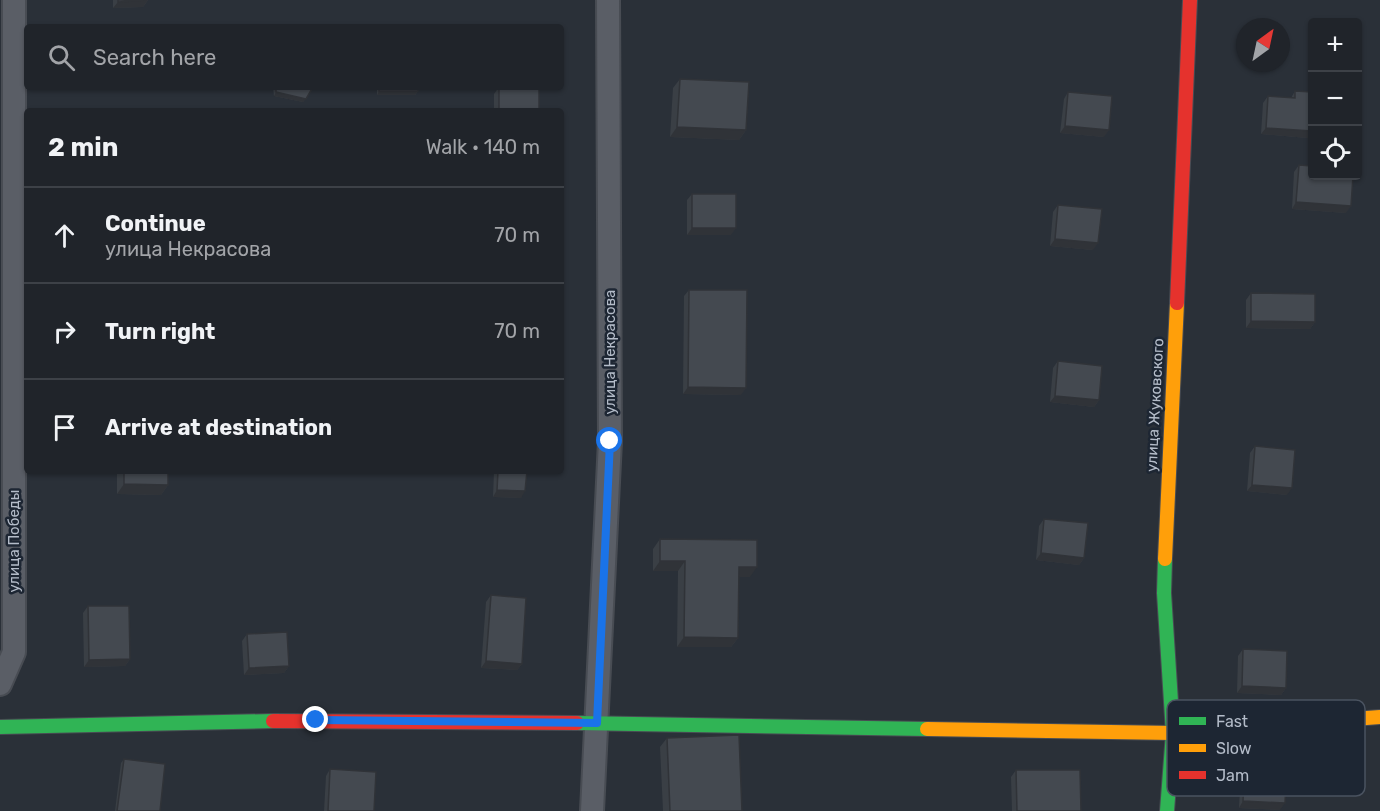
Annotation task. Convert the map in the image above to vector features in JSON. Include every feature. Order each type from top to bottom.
[{"type":"street","name":"улица Победы","points":[[0,684],[14,652],[14,0]]},
{"type":"street","name":"улица Некрасова","points":[[592,811],[610,441],[608,0]]},
{"type":"street","name":"улица Жуковского","points":[[1171,700],[1164,593],[1190,0]]},
{"type":"street","points":[[1365,718],[1380,717]]},
{"type":"street","points":[[0,727],[316,720],[1167,733]]},
{"type":"street","name":"улица Жуковского","points":[[1167,811],[1168,796]]},
{"type":"building","points":[[118,0],[147,0],[118,2]]},
{"type":"building","points":[[680,79],[749,82],[746,130],[677,127]]},
{"type":"building","points":[[276,90],[311,90],[306,99],[276,92]]},
{"type":"building","points":[[379,90],[418,90],[418,91]]},
{"type":"building","points":[[499,90],[539,90],[539,108],[499,108]]},
{"type":"building","points":[[1295,91],[1308,92],[1308,131],[1266,128],[1268,96],[1295,98]]},
{"type":"building","points":[[1068,92],[1112,96],[1109,130],[1065,126]]},
{"type":"building","points":[[1299,165],[1308,166],[1308,180],[1353,180],[1351,206],[1296,202]]},
{"type":"building","points":[[692,194],[736,194],[736,228],[692,228]]},
{"type":"building","points":[[1058,205],[1102,209],[1098,243],[1055,239]]},
{"type":"building","points":[[689,290],[747,290],[746,388],[688,387]]},
{"type":"building","points":[[1251,293],[1315,294],[1315,322],[1251,321]]},
{"type":"building","points":[[1058,361],[1102,366],[1099,400],[1055,396]]},
{"type":"building","points":[[1255,446],[1295,450],[1292,488],[1252,485]]},
{"type":"building","points":[[124,474],[168,474],[168,485],[124,484]]},
{"type":"building","points":[[498,474],[527,474],[525,491],[497,490]]},
{"type":"building","points":[[1044,519],[1088,523],[1084,558],[1041,553]]},
{"type":"building","points":[[660,539],[757,540],[757,567],[739,567],[738,638],[684,637],[685,561],[660,561]]},
{"type":"building","points":[[491,595],[526,598],[522,664],[486,661]]},
{"type":"building","points":[[88,606],[129,606],[130,659],[89,660]]},
{"type":"building","points":[[287,632],[289,666],[249,668],[247,634]]},
{"type":"building","points":[[1243,649],[1287,651],[1286,688],[1242,686]]},
{"type":"building","points":[[739,735],[742,811],[670,811],[667,738]]},
{"type":"building","points":[[124,759],[165,764],[160,811],[117,811]]},
{"type":"building","points":[[330,769],[376,772],[374,811],[328,811]]},
{"type":"building","points":[[1016,770],[1080,770],[1081,811],[1017,811]]},
{"type":"building","points":[[1243,796],[1285,796],[1285,803],[1243,801]]},
{"type":"traffic: fast","points":[[1165,559],[1164,593],[1171,700]]},
{"type":"traffic: fast","points":[[0,727],[273,721]]},
{"type":"traffic: fast","points":[[577,723],[927,729]]},
{"type":"traffic: fast","points":[[1167,811],[1168,796]]},
{"type":"traffic: slow","points":[[1165,559],[1177,303]]},
{"type":"traffic: slow","points":[[1365,718],[1380,717]]},
{"type":"traffic: slow","points":[[927,729],[1167,733]]},
{"type":"traffic: jam","points":[[1177,303],[1190,0]]},
{"type":"traffic: jam","points":[[273,721],[577,723]]},
{"type":"route","points":[[316,720],[597,723],[610,441]]}]
